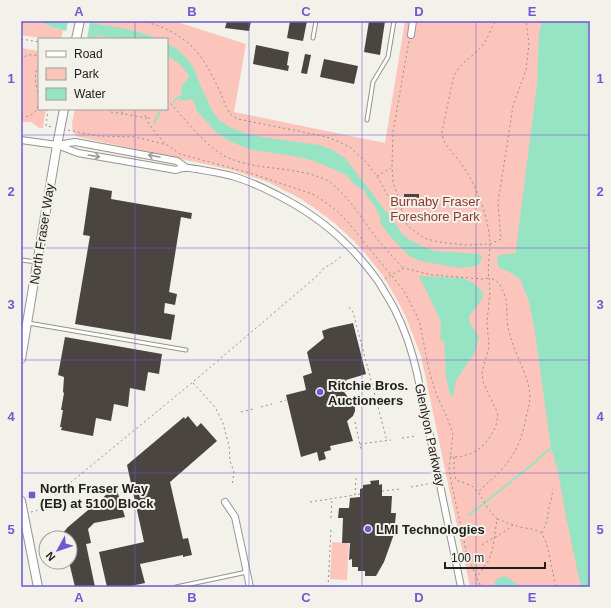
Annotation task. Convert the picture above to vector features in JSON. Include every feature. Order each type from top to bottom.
[{"type":"street","points":[[76,38],[80,21]]},
{"type":"street","points":[[410,35],[413,21]]},
{"type":"street","name":"North Fraser Way","points":[[21,358],[64,110]]},
{"type":"street","points":[[21,140],[57,145]]},
{"type":"street","name":"Glenlyon Parkway","points":[[57,145],[75,142],[177,161],[185,167],[218,173],[250,182],[297,205],[318,219],[335,233],[362,261],[387,295],[395,309],[412,353],[418,373],[461,587]]},
{"type":"street","name":"Glenlyon Parkway","points":[[57,145],[78,153],[176,170],[185,167]]},
{"type":"street","points":[[21,501],[38,587]]},
{"type":"street","points":[[225,502],[236,517],[250,587]]},
{"type":"lane","points":[[313,38],[316,21]]},
{"type":"lane","points":[[367,120],[373,82],[388,57],[394,21]]},
{"type":"lane","points":[[21,260],[37,262]]},
{"type":"lane","points":[[27,323],[186,350]]},
{"type":"lane","points":[[176,587],[247,572]]},
{"type":"path","points":[[142,21],[155,24],[171,31],[194,48],[207,65],[230,114],[233,117],[330,138],[350,147],[358,153],[377,176],[400,216],[409,227],[424,238],[438,242],[459,244],[490,244],[501,239],[498,204],[513,106],[526,70],[529,44],[526,21]]},
{"type":"path","points":[[450,457],[465,456],[480,448],[494,430],[498,416],[483,382],[482,372],[489,347],[487,322],[490,292],[488,271],[490,244],[489,231],[481,201],[469,175],[445,143],[442,132],[453,79],[456,72],[459,67],[483,45],[496,21]]},
{"type":"path","points":[[400,216],[402,208],[393,182],[392,167],[394,132],[410,35]]},
{"type":"path","points":[[21,39],[38,42]]},
{"type":"path","points":[[21,60],[27,55],[38,56]]},
{"type":"path","points":[[38,68],[35,76],[38,93]]},
{"type":"path","points":[[168,101],[208,144],[229,158],[244,163],[305,173],[331,183],[343,194],[388,252],[404,268],[432,275],[483,279],[489,278],[496,280],[501,286],[507,302],[507,326],[529,388],[530,399],[517,448],[506,465],[478,492]]},
{"type":"path","points":[[21,117],[32,115],[37,111],[38,107]]},
{"type":"path","points":[[48,110],[46,126],[51,127]]},
{"type":"path","points":[[108,110],[111,112],[151,118]]},
{"type":"path","points":[[118,110],[124,114]]},
{"type":"path","points":[[145,115],[148,122],[167,145]]},
{"type":"path","points":[[377,176],[392,167]]},
{"type":"path","points":[[31,512],[36,511],[193,382],[314,279],[324,268],[343,255]]},
{"type":"path","points":[[404,268],[390,275],[404,291],[420,324],[434,387],[453,434],[449,468],[450,475],[467,555],[481,587]]},
{"type":"path","points":[[349,307],[353,312],[387,441]]},
{"type":"path","points":[[193,382],[215,407],[221,419],[229,446],[230,461],[234,472],[232,486]]},
{"type":"path","points":[[280,402],[286,400]]},
{"type":"path","points":[[261,407],[272,404]]},
{"type":"path","points":[[241,412],[253,409]]},
{"type":"path","points":[[355,422],[361,450]]},
{"type":"path","points":[[402,438],[416,436]]},
{"type":"path","points":[[360,444],[391,440]]},
{"type":"path","points":[[454,457],[454,473],[456,480],[472,486],[497,519],[513,525],[530,528],[542,534],[550,558],[556,587]]},
{"type":"path","points":[[355,495],[356,478]]},
{"type":"path","points":[[411,487],[440,481]]},
{"type":"path","points":[[382,491],[401,489]]},
{"type":"path","points":[[542,534],[547,521],[553,489]]},
{"type":"path","points":[[310,502],[360,494]]},
{"type":"path","points":[[331,518],[332,499]]},
{"type":"path","points":[[477,577],[489,560],[493,547],[497,519]]},
{"type":"path","points":[[482,545],[507,531],[513,525]]},
{"type":"path","points":[[328,587],[330,529]]},
{"type":"green space","points":[[21,21],[31,23],[39,21],[63,30],[61,38],[42,38],[21,35]]},
{"type":"green space","name":"Burnaby Fraser Foreshore Park","points":[[88,21],[174,21],[246,44],[234,112],[385,143],[405,21],[560,21],[530,265],[590,587],[470,587],[421,356],[406,317],[383,276],[353,240],[333,222],[301,199],[268,182],[232,170],[79,137],[76,135],[72,129],[75,110],[168,110],[168,38],[86,38]]},
{"type":"green space","points":[[21,48],[38,51],[38,110],[46,110],[43,128],[39,128],[31,122],[21,122]]},
{"type":"green space","points":[[332,542],[349,543],[347,580],[330,579]]},
{"type":"water","points":[[39,21],[79,21],[127,29],[156,38],[115,38],[98,36],[90,38],[49,26]]},
{"type":"water","points":[[542,21],[590,21],[590,587],[581,587],[558,471],[551,448],[535,333],[529,302],[520,279],[500,268],[497,262],[499,255],[516,253],[537,85],[539,34]]},
{"type":"water","points":[[168,44],[176,48],[189,61],[194,68],[212,110],[219,120],[231,128],[248,134],[319,145],[331,149],[345,158],[402,234],[410,240],[434,251],[480,254],[482,258],[480,263],[476,266],[460,268],[420,261],[409,256],[381,224],[380,217],[365,191],[356,186],[346,175],[311,160],[252,150],[231,142],[217,133],[196,110],[192,99],[180,101],[182,86],[189,77],[185,70],[168,57]]},
{"type":"water","points":[[419,276],[463,278],[473,283],[483,292],[482,299],[469,318],[470,324],[479,337],[474,354],[456,380],[453,396],[450,395],[446,376],[444,341],[440,338],[441,322]]},
{"type":"water","points":[[506,576],[521,587],[494,587],[496,579]]},
{"type":"pier","points":[[68,21],[90,21],[87,38],[66,32]]},
{"type":"building","points":[[227,21],[251,21],[249,31],[225,28]]},
{"type":"building","points":[[290,21],[307,21],[303,41],[287,38]]},
{"type":"building","points":[[369,21],[385,21],[380,55],[364,52]]},
{"type":"building","points":[[256,45],[289,52],[287,65],[289,66],[288,71],[253,64]]},
{"type":"building","points":[[305,54],[311,55],[307,74],[301,73]]},
{"type":"building","points":[[324,59],[358,66],[354,84],[320,77]]},
{"type":"building","points":[[90,187],[112,191],[111,199],[192,213],[191,219],[181,217],[169,292],[177,294],[175,305],[165,303],[164,313],[175,315],[171,340],[75,324],[90,236],[83,235]]},
{"type":"building","points":[[404,194],[419,194],[419,206],[404,206]]},
{"type":"building","name":"Ritchie Bros. Auctioneers","points":[[353,323],[366,374],[346,380],[349,391],[344,392],[355,407],[353,416],[347,421],[353,441],[330,446],[331,450],[324,452],[326,459],[319,461],[317,452],[301,457],[286,395],[306,390],[303,376],[312,373],[307,352],[324,338],[322,331]]},
{"type":"building","points":[[65,337],[162,354],[159,374],[148,372],[145,391],[130,388],[128,407],[114,404],[111,421],[96,418],[93,436],[61,430],[62,427],[60,427],[63,410],[61,410],[64,393],[64,377],[58,375]]},
{"type":"building","points":[[188,416],[197,427],[201,423],[217,441],[170,482],[183,539],[188,538],[192,555],[183,557],[183,555],[140,564],[145,583],[126,587],[107,587],[99,552],[144,542],[127,465],[184,417],[185,419]]},
{"type":"building","name":"LMI Technologies","points":[[379,480],[379,485],[382,484],[382,496],[392,496],[391,513],[396,513],[394,534],[384,562],[376,576],[365,576],[365,571],[358,571],[358,567],[352,567],[352,559],[349,560],[350,543],[342,543],[343,518],[338,518],[339,508],[349,508],[350,498],[360,497],[360,489],[363,488],[363,485],[371,484],[370,481]]},
{"type":"building","points":[[113,489],[117,490],[125,517],[94,523],[88,529],[91,543],[86,544],[95,587],[75,587],[71,570],[78,570],[78,530],[65,530]]},
{"type":"waterway","points":[[173,102],[182,96]]},
{"type":"waterway","points":[[154,123],[161,110]]},
{"type":"waterway","points":[[469,515],[553,446]]},
{"type":"place","name":"Ritchie Bros. Auctioneers","points":[[320,392]]},
{"type":"place","name":"North Fraser Way (EB) at 5100 Block","points":[[32,495]]},
{"type":"place","name":"LMI Technologies","points":[[368,529]]}]
